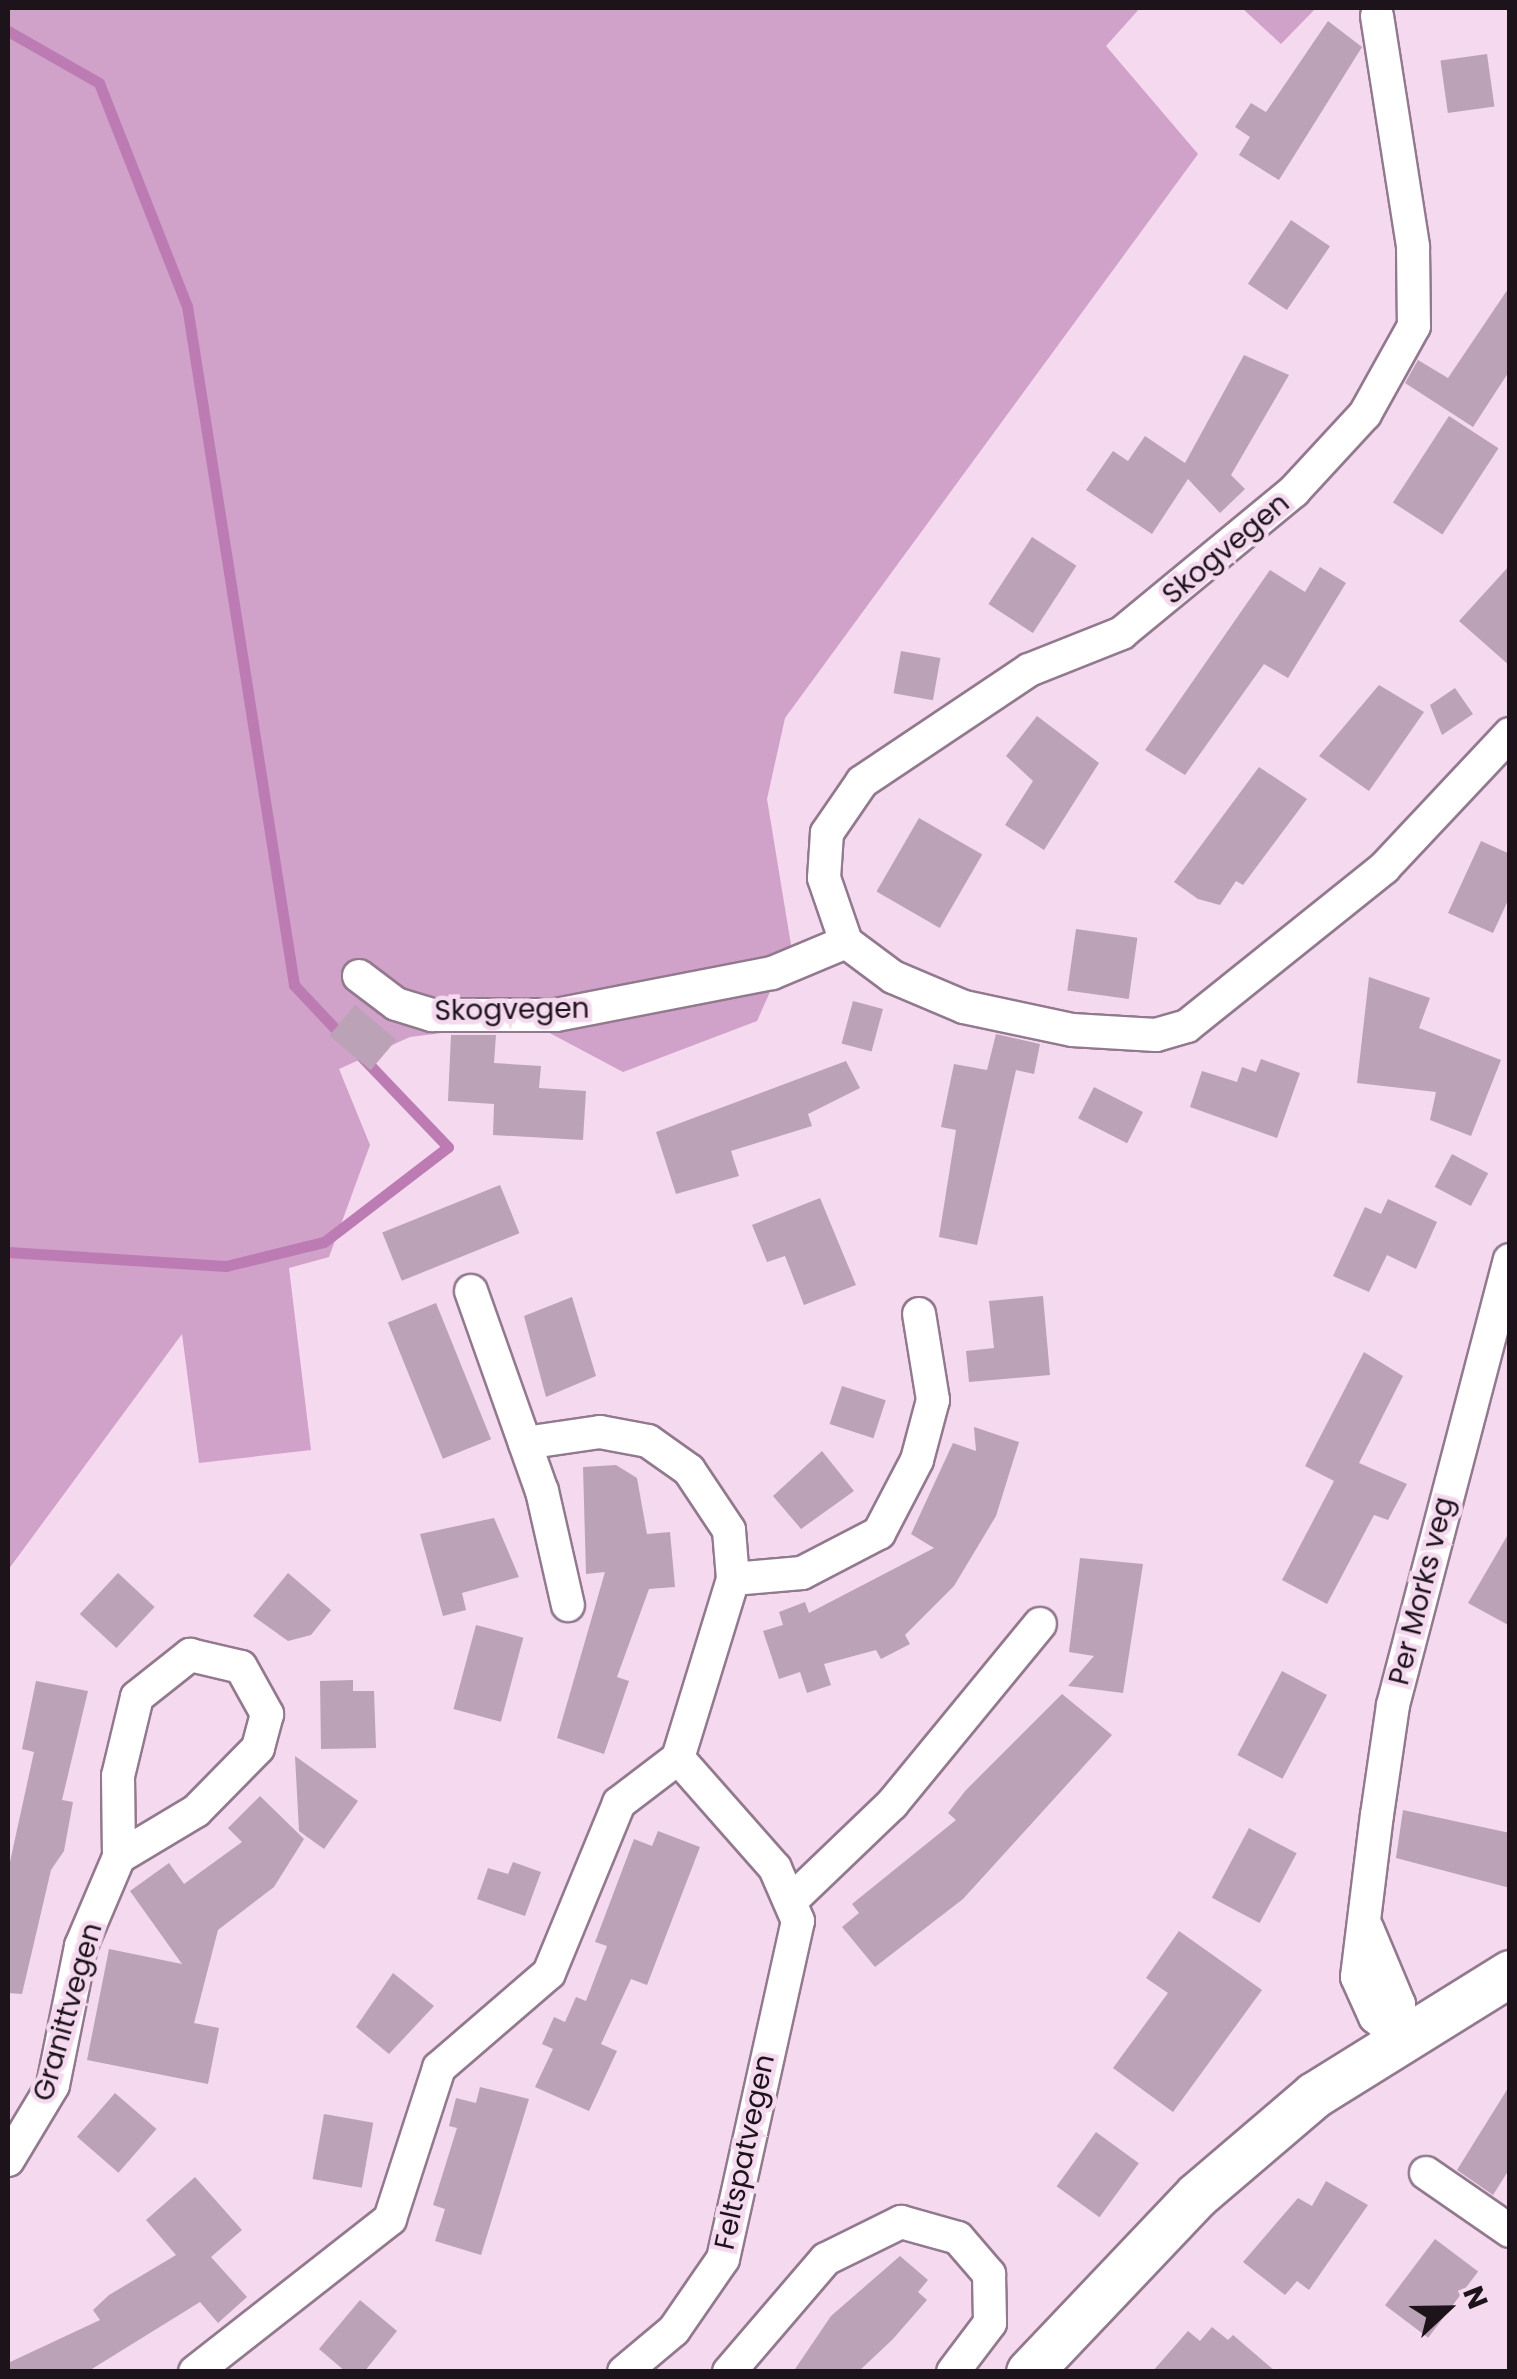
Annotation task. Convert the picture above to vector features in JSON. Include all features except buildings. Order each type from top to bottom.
[{"type":"main road","points":[[1029,2372],[1197,2195],[1391,2019],[1510,1970]]},
{"type":"street","name":"Skogvegen","points":[[359,976],[396,1004],[432,1015],[556,1014],[772,973],[846,942],[824,878],[827,833],[862,782],[1029,670],[1122,633],[1294,491],[1366,414],[1414,326],[1414,247],[1377,16]]},
{"type":"street","points":[[846,942],[893,977],[964,1007],[1072,1030],[1156,1035],[1187,1026],[1384,868],[1510,734]]},
{"type":"street","name":"Per Morks veg","points":[[1391,2019],[1367,1928],[1393,1706],[1510,1260]]},
{"type":"street","points":[[471,1291],[526,1443],[568,1605]]},
{"type":"street","points":[[733,1579],[802,1573],[879,1532],[917,1460],[933,1400],[919,1314]]},
{"type":"street","points":[[195,2372],[390,2219],[439,2068],[549,1973],[619,1803],[678,1758],[733,1579],[729,1530],[710,1494],[648,1440],[600,1432],[526,1443]]},
{"type":"street","points":[[678,1758],[794,1898],[892,1804],[1040,1624]]},
{"type":"street","name":"Granittvegen","points":[[8,2160],[53,2085],[81,1946],[119,1857],[118,1776],[137,1697],[190,1655],[241,1667],[268,1714],[258,1748],[196,1811],[119,1857]]},
{"type":"street","name":"Feltspatvegen","points":[[624,2372],[683,2319],[723,2259],[758,2074],[794,1951],[794,1898]]},
{"type":"street","points":[[1426,2172],[1510,2231]]},
{"type":"street","points":[[730,2372],[826,2259],[900,2222],[958,2238],[988,2274],[990,2322],[953,2372]]},
{"type":"shaded area","points":[[8,8],[1140,8],[1106,46],[1198,154],[785,718],[767,799],[791,945],[757,1021],[623,1072],[529,1022],[410,1037],[339,1069],[370,1145],[329,1257],[289,1268],[311,1450],[199,1463],[182,1334],[8,1570]]},
{"type":"shaded area","points":[[1242,8],[1316,8],[1281,44]]},
{"type":"waterway","points":[[8,31],[99,83],[187,306],[294,985],[342,1036]]},
{"type":"waterway","points":[[8,1252],[226,1266],[324,1242],[448,1147],[362,1057]]}]
